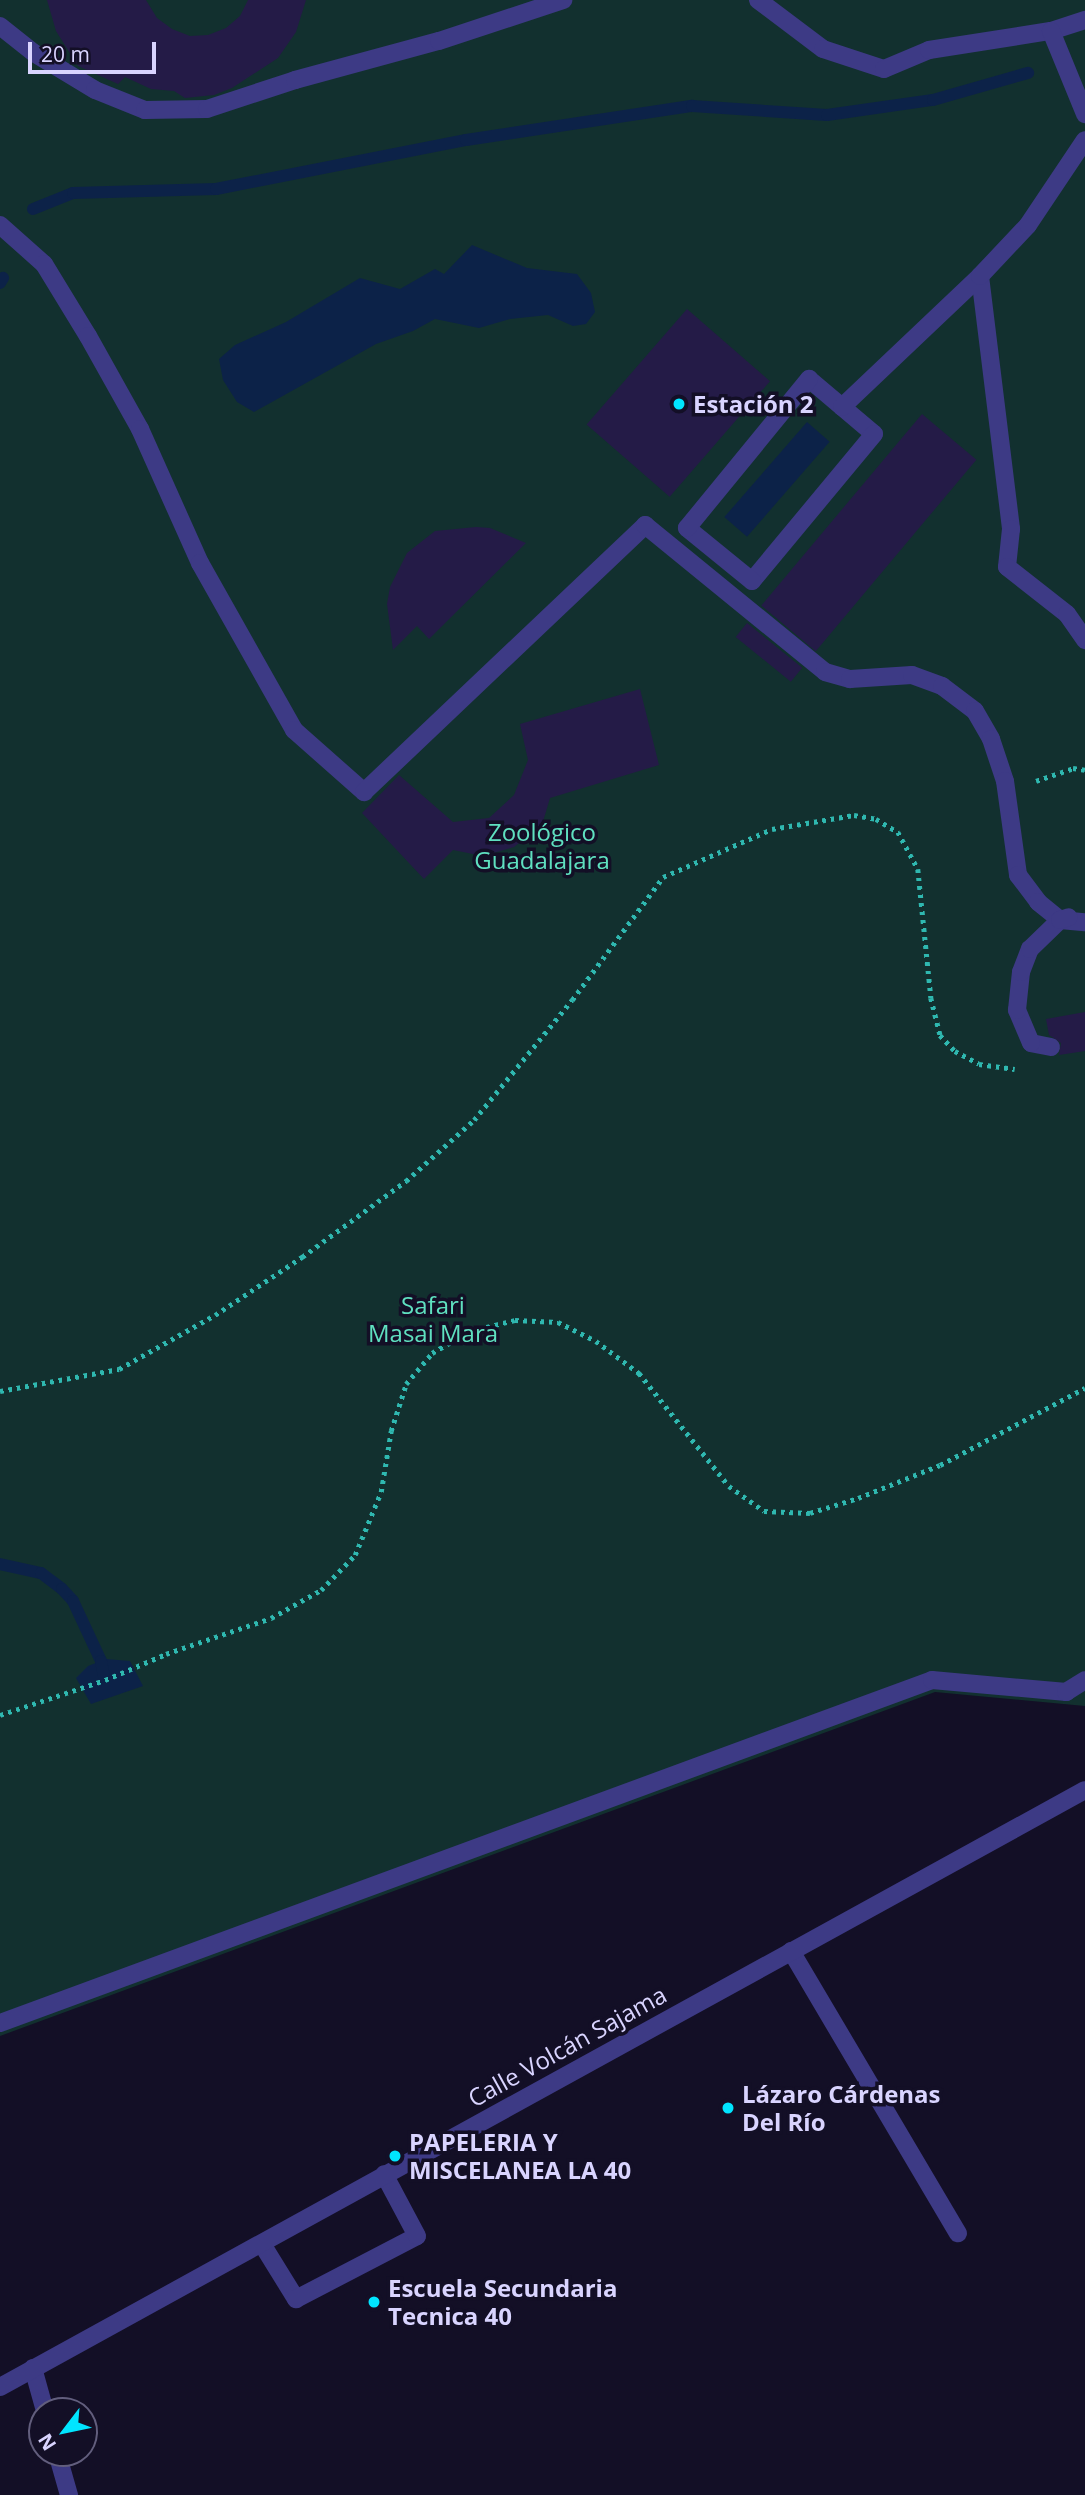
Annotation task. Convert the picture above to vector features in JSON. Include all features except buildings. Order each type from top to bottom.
[{"type":"street","points":[[0,26],[34,53],[95,90],[145,110],[207,109],[295,80],[439,41],[563,0]]},
{"type":"street","points":[[758,0],[823,49],[884,69],[929,50],[1051,31],[1085,20]]},
{"type":"street","points":[[1051,31],[1085,114]]},
{"type":"street","points":[[842,407],[980,276],[1028,225],[1085,140]]},
{"type":"street","points":[[0,225],[44,264],[88,336],[139,429],[200,563],[294,730],[364,792],[645,525],[825,672],[850,679],[912,675],[942,687],[975,711],[991,738],[1007,794],[1018,875],[1038,902],[1060,920],[1085,922]]},
{"type":"street","points":[[980,276],[1010,529],[1007,567],[1067,614],[1085,640]]},
{"type":"street","points":[[808,379],[874,434],[752,581],[719,555],[687,528],[808,379]]},
{"type":"street","points":[[705,573],[719,555]]},
{"type":"street","points":[[1051,1047],[1031,1043],[1017,1010],[1021,972],[1030,949],[1060,920],[1085,910]]},
{"type":"street","points":[[0,2023],[932,1680],[1066,1692],[1085,1680]]},
{"type":"street","name":"Calle Volcán Sajama","points":[[0,2387],[1085,1790]]},
{"type":"street","points":[[791,1951],[958,2233]]},
{"type":"street","points":[[262,2244],[296,2299],[417,2236],[384,2174]]},
{"type":"street","points":[[33,2368],[42,2397]]},
{"type":"street","points":[[61,2467],[69,2495]]},
{"type":"path","points":[[1007,794],[1073,768],[1085,770]]},
{"type":"path","points":[[0,1391],[119,1369],[215,1315],[323,1242],[406,1181],[474,1120],[572,1000],[663,877],[772,829],[854,815],[876,819],[898,832],[918,869],[930,998],[940,1035],[955,1051],[979,1064],[1022,1068]]},
{"type":"path","points":[[0,1715],[105,1681],[166,1654],[271,1618],[321,1590],[355,1555],[376,1504],[391,1431],[406,1384],[432,1353],[470,1331],[515,1320],[558,1322],[596,1341],[639,1373],[729,1486],[764,1511],[810,1513],[858,1498],[940,1465],[1085,1388]]},
{"type":"green space","name":"Zoológico Guadalajara","points":[[0,0],[1085,0],[1085,1706],[935,1692],[0,2036]]},
{"type":"water","points":[[472,245],[527,268],[577,274],[591,293],[595,312],[586,324],[573,326],[548,315],[510,319],[479,328],[435,319],[413,331],[376,344],[254,412],[237,402],[223,380],[219,359],[235,345],[286,322],[360,278],[400,289],[435,269],[444,274]]},
{"type":"water","points":[[807,422],[830,442],[747,537],[724,517]]},
{"type":"water","points":[[106,1659],[130,1661],[143,1686],[91,1704],[76,1678],[88,1666]]},
{"type":"waterway","points":[[33,209],[73,193],[216,189],[466,140],[692,106],[827,115],[933,100],[1028,73]]},
{"type":"waterway","points":[[0,283],[3,278]]},
{"type":"waterway","points":[[0,1564],[41,1573],[62,1589],[73,1601],[101,1661],[104,1677]]},
{"type":"place","name":"Estación 2","points":[[679,404]]},
{"type":"place","name":"Lázaro Cárdenas Del Río","points":[[728,2108]]},
{"type":"place","name":"PAPELERIA Y MISCELANEA LA 40","points":[[395,2156]]},
{"type":"place","name":"Escuela Secundaria Tecnica 40","points":[[374,2302]]},
{"type":"park label","name":"Safari Masai Mara","points":[[433,1319]]}]
